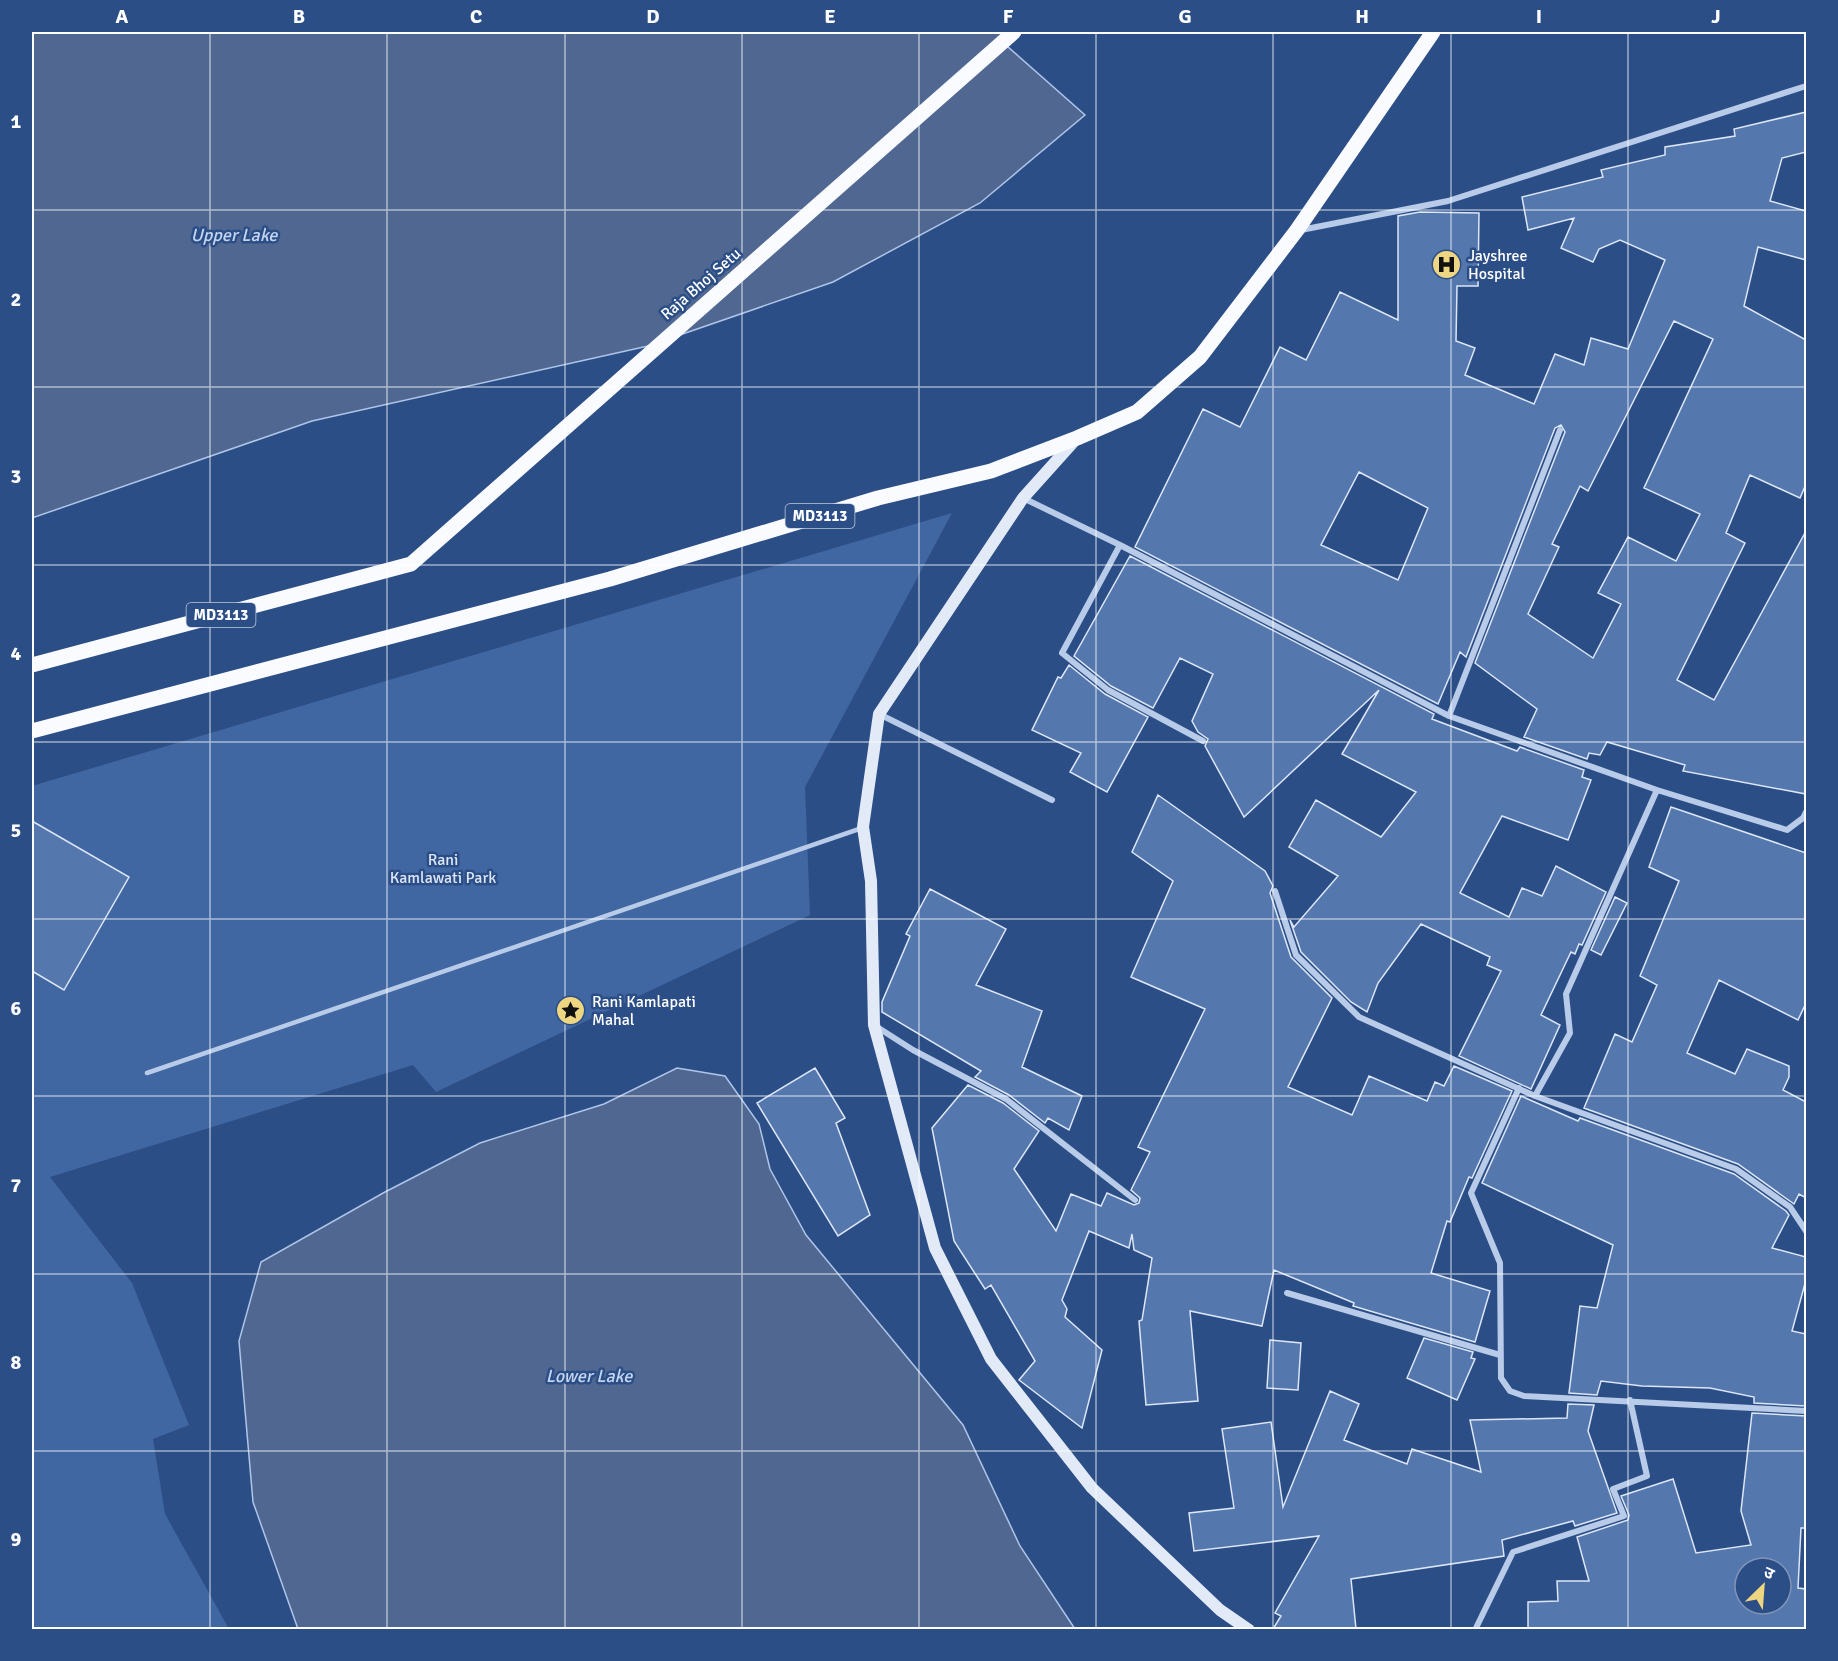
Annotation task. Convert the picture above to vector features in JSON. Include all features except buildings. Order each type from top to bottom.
[{"type":"main road","name":"Raja Bhoj Setu","points":[[32,665],[411,564],[1014,32]]},
{"type":"main road","name":"MD3113","points":[[32,731],[610,579],[878,498],[991,471],[1137,412],[1200,357],[1297,230],[1432,32]]},
{"type":"main road","points":[[1077,438],[1023,498],[879,714],[863,827],[871,881],[874,1025],[935,1248],[991,1359],[1092,1488],[1220,1610],[1250,1629]]},
{"type":"street","points":[[1297,230],[1448,201],[1806,86]]},
{"type":"street","points":[[1449,716],[1560,430]]},
{"type":"street","points":[[1023,498],[1120,545],[1449,716],[1657,790],[1787,830],[1805,817]]},
{"type":"street","points":[[1120,545],[1062,653],[1108,690],[1203,741]]},
{"type":"street","points":[[879,714],[1052,800]]},
{"type":"street","points":[[1535,1096],[1570,1033],[1566,994],[1657,790]]},
{"type":"street","points":[[1275,891],[1296,955],[1359,1017],[1535,1096],[1736,1169],[1790,1207],[1806,1231]]},
{"type":"street","points":[[874,1025],[913,1050],[1006,1099],[1135,1200]]},
{"type":"street","points":[[1519,1088],[1472,1193],[1500,1263],[1501,1378],[1510,1391],[1524,1396],[1806,1411]]},
{"type":"street","points":[[1287,1293],[1500,1355]]},
{"type":"street","points":[[1475,1629],[1513,1552],[1624,1516],[1613,1489],[1647,1476],[1630,1400]]},
{"type":"lane","points":[[147,1073],[863,827]]},
{"type":"green space","name":"Rani Kamlawati Park","points":[[952,513],[805,787],[810,915],[436,1092],[413,1065],[50,1177],[132,1283],[189,1425],[153,1439],[165,1514],[229,1629],[32,1630],[32,786]]},
{"type":"water","name":"Upper Lake","points":[[32,32],[1016,32],[1007,46],[1085,115],[980,203],[833,282],[648,346],[312,421],[32,518]]},
{"type":"water","name":"Lower Lake","points":[[677,1068],[725,1076],[759,1124],[770,1169],[806,1235],[963,1425],[1020,1546],[1075,1629],[298,1629],[253,1502],[239,1341],[261,1262],[385,1192],[480,1143],[604,1104]]},
{"type":"place","name":"Jayshree Hospital","points":[[1447,265]]},
{"type":"place","name":"Rani Kamlapati Mahal","points":[[571,1011]]}]
